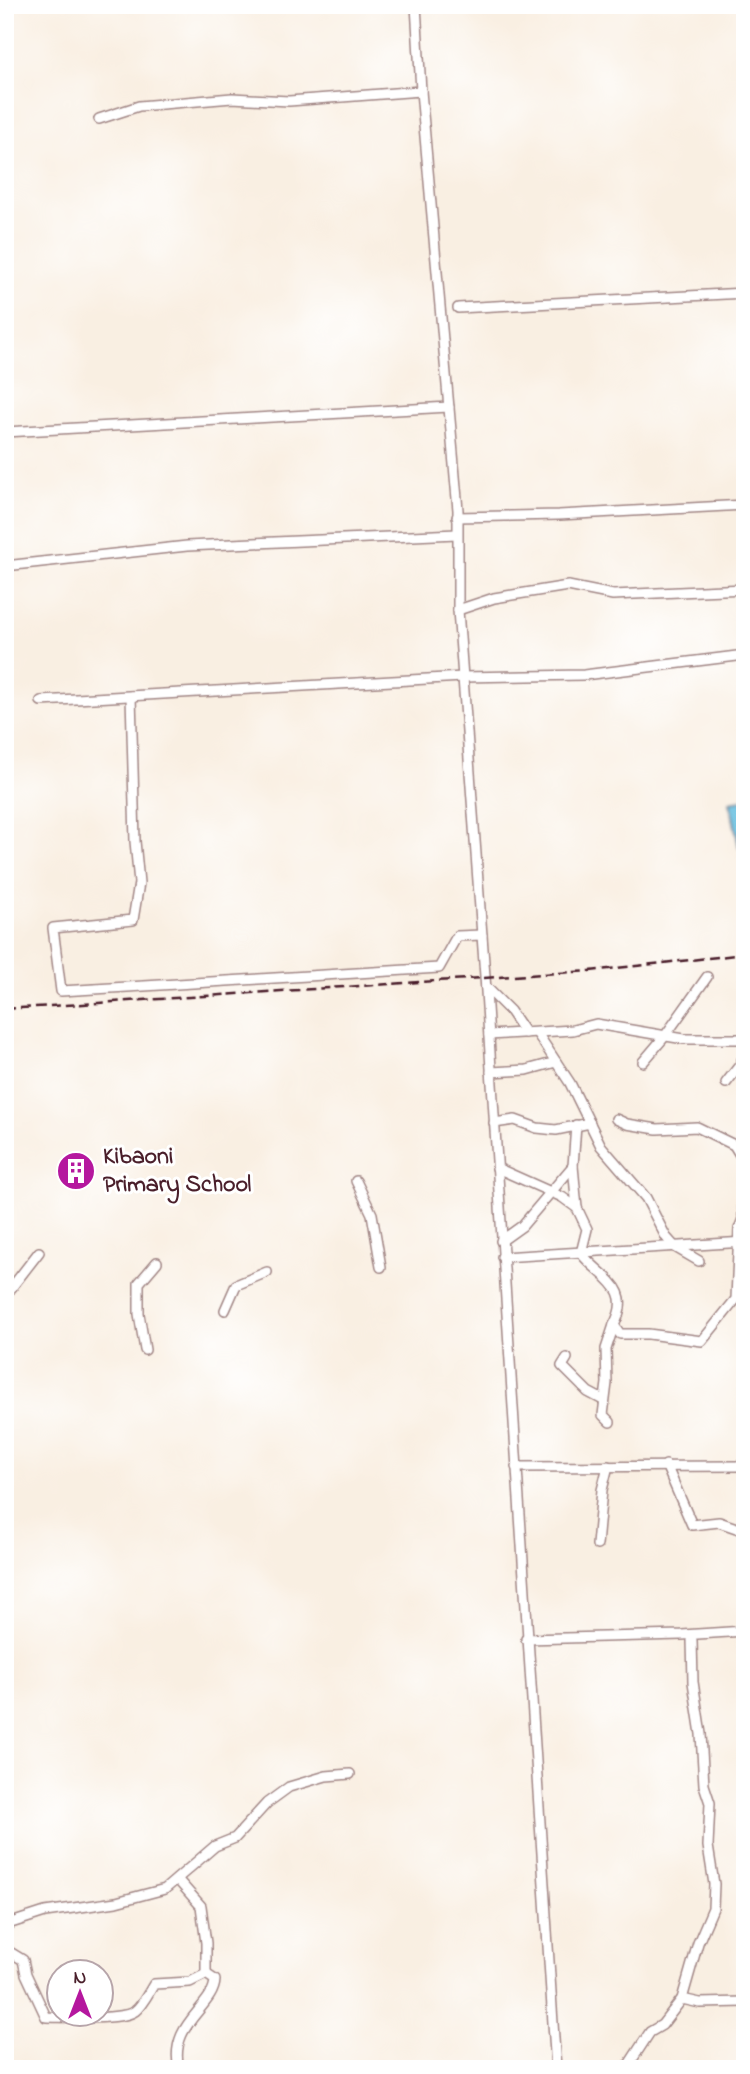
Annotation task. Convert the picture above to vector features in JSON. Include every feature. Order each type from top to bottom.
[{"type":"street","points":[[416,5],[457,517],[458,610],[486,987],[526,1639],[556,2069]]},
{"type":"street","points":[[99,119],[139,106],[232,98],[289,101],[421,91]]},
{"type":"street","points":[[458,308],[745,293]]},
{"type":"street","points":[[5,432],[449,407]]},
{"type":"street","points":[[457,517],[559,515],[745,505]]},
{"type":"street","points":[[5,566],[187,546],[457,534]]},
{"type":"street","points":[[458,610],[495,598],[568,586],[613,594],[745,589]]},
{"type":"street","points":[[41,701],[463,677],[584,675],[745,655]]},
{"type":"street","points":[[131,696],[135,841],[139,883],[134,920],[53,928],[61,992],[439,968],[457,936],[482,935]]},
{"type":"street","points":[[643,1062],[707,977]]},
{"type":"street","points":[[486,987],[510,1011],[525,1033]]},
{"type":"street","points":[[489,1035],[573,1030],[596,1024],[684,1039],[745,1038]]},
{"type":"street","points":[[537,1032],[570,1083],[601,1146],[646,1198],[666,1237],[675,1247],[699,1261]]},
{"type":"street","points":[[726,1083],[740,1065],[745,1053]]},
{"type":"street","points":[[491,1072],[527,1070],[556,1062]]},
{"type":"street","points":[[614,1325],[620,1334],[648,1334],[702,1341],[736,1300],[741,1242],[739,1229],[743,1219],[742,1158],[734,1145],[696,1127],[657,1129],[627,1124],[616,1119]]},
{"type":"street","points":[[494,1123],[515,1120],[537,1128],[556,1130],[590,1123]]},
{"type":"street","points":[[576,1125],[573,1166],[577,1208],[587,1229],[582,1253],[589,1263],[609,1278],[619,1293],[620,1309],[606,1349],[607,1383],[603,1415],[610,1422]]},
{"type":"street","points":[[501,1241],[522,1226],[573,1166]]},
{"type":"street","points":[[497,1168],[550,1191],[577,1208]]},
{"type":"street","points":[[356,1181],[372,1214],[381,1267]]},
{"type":"street","points":[[502,1257],[741,1242]]},
{"type":"street","points":[[5,1296],[39,1252]]},
{"type":"street","points":[[145,1350],[139,1314],[139,1283],[157,1262]]},
{"type":"street","points":[[225,1310],[236,1285],[267,1272]]},
{"type":"street","points":[[567,1358],[562,1366],[588,1392],[603,1400]]},
{"type":"street","points":[[666,1465],[692,1525],[719,1522],[745,1531]]},
{"type":"street","points":[[597,1545],[602,1490],[608,1466]]},
{"type":"street","points":[[516,1467],[745,1466]]},
{"type":"street","points":[[526,1639],[745,1631]]},
{"type":"street","points":[[626,2069],[650,2032],[662,2025],[682,1999],[698,1943],[713,1908],[714,1884],[708,1846],[710,1803],[704,1785],[701,1734],[693,1682],[692,1640]]},
{"type":"street","points":[[5,1924],[44,1912],[116,1902],[165,1889],[215,1846],[236,1838],[267,1803],[289,1787],[327,1776],[350,1774]]},
{"type":"street","points":[[177,1879],[201,1906],[206,1943],[206,1974]]},
{"type":"street","points":[[5,1949],[23,1960],[26,1974],[47,2017],[126,2015],[135,2011],[154,1984],[190,1982],[206,1974]]},
{"type":"street","points":[[179,2069],[181,2035],[191,2018],[215,1990],[215,1980],[206,1974]]},
{"type":"street","points":[[682,1999],[700,2003],[745,2002]]},
{"type":"water","points":[[745,799],[745,846],[739,847],[730,802]]},
{"type":"railway","points":[[5,1009],[590,971],[745,954]]},
{"type":"place","name":"Kibaoni Primary School","points":[[76,1171]]}]
